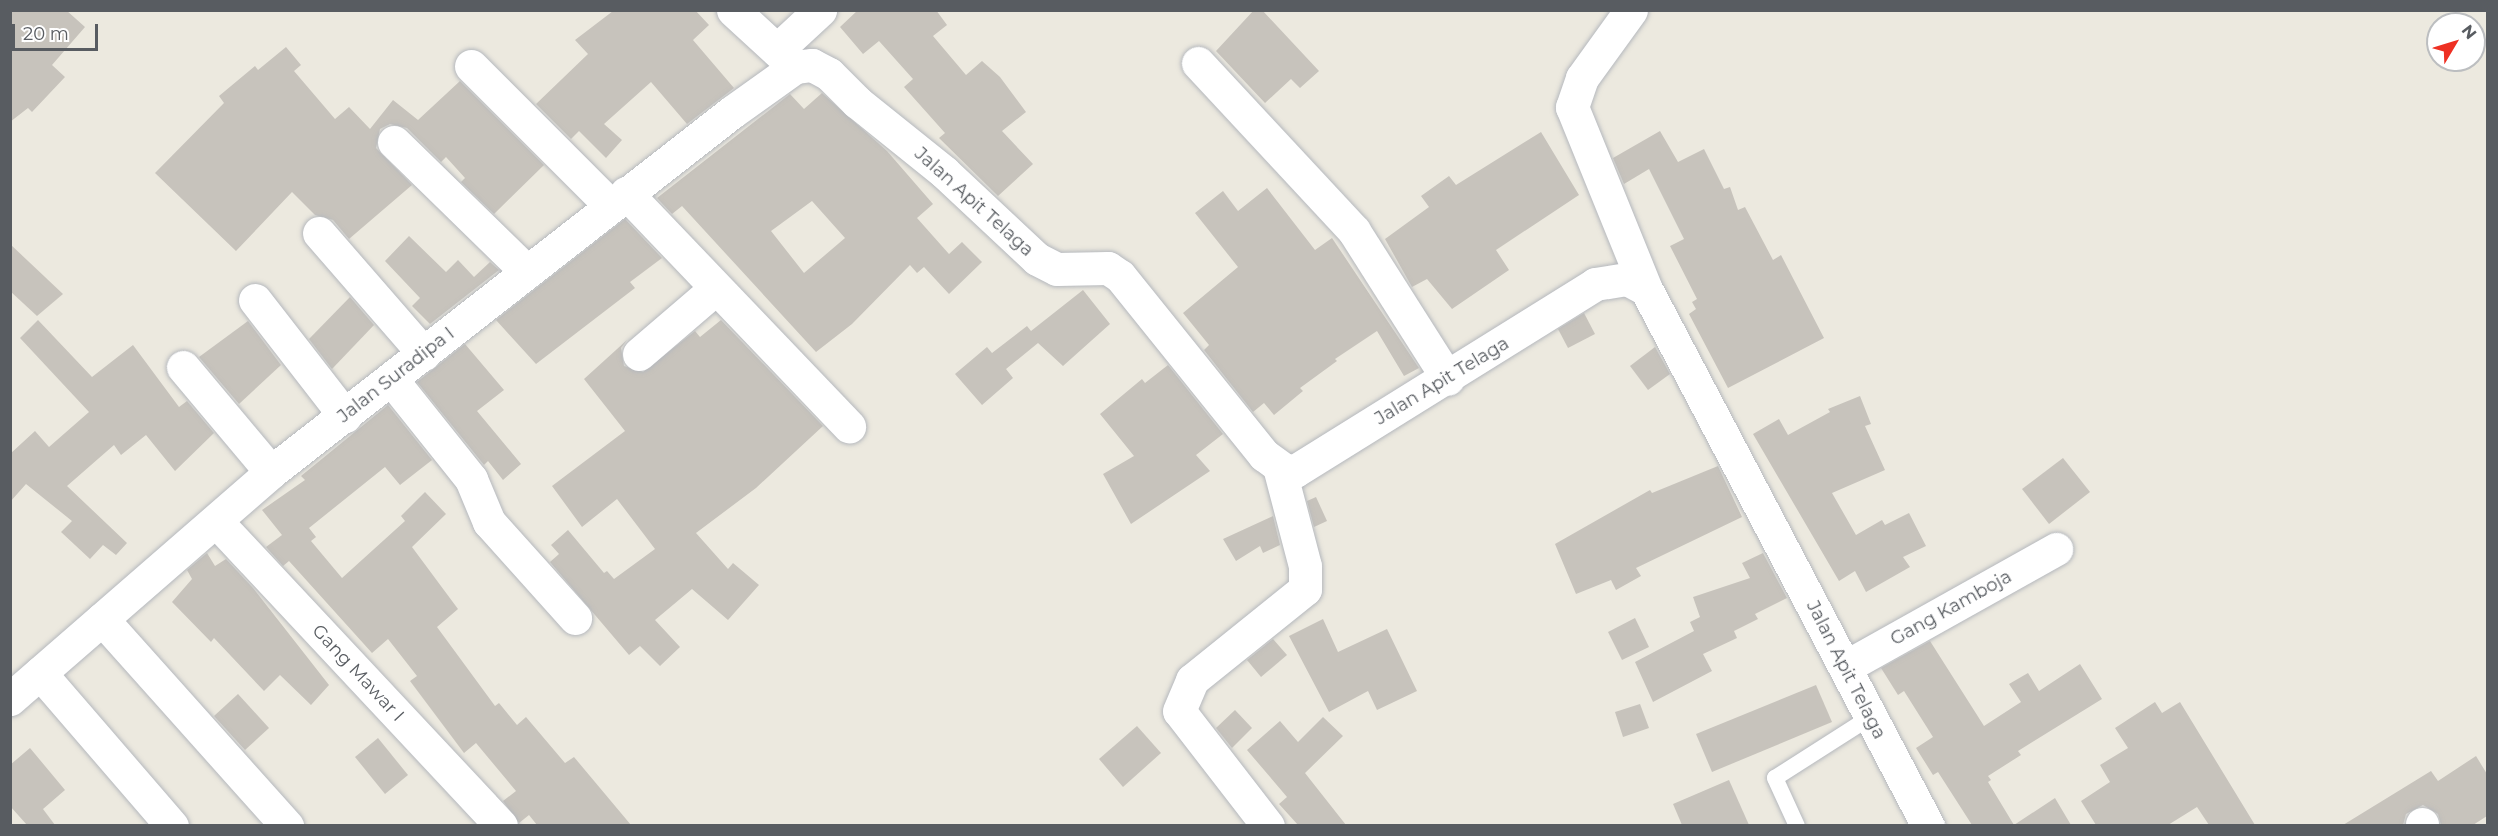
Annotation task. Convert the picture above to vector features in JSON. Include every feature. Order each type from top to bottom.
[{"type":"street","points":[[733,10],[786,58]]},
{"type":"street","name":"Jalan Suradipa I","points":[[10,699],[271,472],[392,380],[618,199],[786,58],[820,10]]},
{"type":"street","points":[[1631,10],[1582,78],[1572,107],[1646,289]]},
{"type":"street","name":"Jalan Apit Telaga","points":[[786,58],[812,65],[829,74],[1047,266],[1072,270],[1108,268],[1120,276],[1264,454],[1279,467],[1295,471],[1448,378],[1595,284],[1627,279],[1646,289],[1711,420],[1741,470],[1845,667],[1869,718],[1928,825]]},
{"type":"street","points":[[1198,63],[1354,231],[1448,378]]},
{"type":"street","points":[[471,66],[716,288],[849,426]]},
{"type":"street","points":[[394,142],[527,272]]},
{"type":"street","points":[[319,233],[424,354]]},
{"type":"street","points":[[639,354],[716,288]]},
{"type":"street","points":[[255,300],[345,416]]},
{"type":"street","points":[[183,367],[271,472]]},
{"type":"street","points":[[392,380],[471,479],[496,531],[575,618]]},
{"type":"street","points":[[1268,825],[1179,711],[1192,680],[1305,590],[1305,567],[1279,467]]},
{"type":"street","name":"Gang Mawar I","points":[[216,521],[501,825]]},
{"type":"street","name":"Gang Kamboja","points":[[1845,667],[2056,549]]},
{"type":"street","points":[[102,619],[287,825]]},
{"type":"street","points":[[40,673],[172,825]]},
{"type":"lane","points":[[1797,825],[1775,778],[1869,718]]},
{"type":"building","points":[[10,10],[66,10],[85,27],[52,65],[65,77],[32,112],[28,108],[10,122]]},
{"type":"building","points":[[695,10],[709,25],[693,40],[734,88],[687,124],[651,82],[604,124],[622,140],[606,158],[579,131],[571,139],[536,104],[588,54],[575,40],[613,11]]},
{"type":"building","points":[[858,10],[936,10],[947,25],[933,36],[966,75],[982,61],[1000,77],[1026,112],[1002,131],[1033,164],[998,196],[939,138],[945,133],[904,87],[913,79],[879,41],[863,54],[840,27]]},
{"type":"building","points":[[1254,10],[1262,10],[1319,71],[1300,88],[1291,79],[1265,103],[1216,51]]},
{"type":"building","points":[[286,47],[301,65],[294,71],[335,119],[349,107],[370,129],[393,100],[418,120],[460,81],[544,165],[494,214],[461,182],[465,178],[446,157],[441,162],[407,128],[390,124],[380,129],[376,148],[412,185],[349,239],[333,220],[315,215],[292,192],[236,251],[155,173],[224,103],[219,96],[255,66],[258,70]]},
{"type":"building","points":[[822,93],[887,151],[933,204],[917,218],[949,254],[962,242],[982,262],[949,294],[924,267],[917,273],[910,265],[852,324],[816,352],[682,206],[672,214],[657,198],[790,94],[804,109]],"holes":[[[812,201],[845,238],[804,273],[771,231]]]},
{"type":"building","points":[[1660,131],[1678,162],[1704,149],[1724,189],[1730,187],[1738,210],[1745,207],[1773,260],[1781,255],[1824,338],[1728,388],[1689,314],[1696,309],[1692,302],[1697,299],[1670,246],[1684,239],[1649,169],[1624,184],[1613,158]]},
{"type":"building","points":[[1541,132],[1579,195],[1496,250],[1509,270],[1452,309],[1427,279],[1412,287],[1385,239],[1429,207],[1421,196],[1449,176],[1456,185]]},
{"type":"building","points":[[1267,188],[1315,250],[1332,238],[1419,368],[1404,376],[1377,331],[1335,359],[1337,361],[1300,388],[1303,391],[1274,415],[1264,403],[1253,412],[1204,350],[1209,345],[1183,313],[1238,267],[1195,213],[1223,191],[1238,211]]},
{"type":"building","points":[[625,219],[662,258],[630,282],[635,288],[536,364],[496,320]]},
{"type":"building","points":[[409,236],[446,272],[458,260],[474,277],[490,262],[499,270],[430,324],[412,306],[420,298],[385,261]]},
{"type":"building","points":[[10,244],[63,294],[37,316],[10,291]]},
{"type":"building","points":[[1083,290],[1110,324],[1063,366],[1038,343],[1006,369],[1013,378],[982,405],[955,374],[987,347],[992,353],[1027,326],[1031,331]]},
{"type":"building","points":[[350,297],[374,325],[332,369],[309,339]]},
{"type":"building","points":[[1584,313],[1595,334],[1568,348],[1558,329]]},
{"type":"building","points":[[38,320],[92,377],[133,345],[179,407],[187,401],[214,433],[175,471],[146,435],[121,455],[114,445],[67,486],[127,543],[116,555],[103,545],[90,559],[61,532],[72,521],[26,484],[10,502],[10,454],[35,431],[49,447],[89,412],[20,338]]},
{"type":"building","points":[[721,320],[823,426],[756,488],[696,533],[728,569],[733,563],[759,585],[728,620],[692,589],[655,620],[680,647],[660,666],[640,646],[629,655],[550,562],[559,554],[551,545],[568,530],[604,573],[607,571],[614,579],[655,549],[617,499],[582,527],[552,486],[625,431],[584,379],[627,340],[621,348],[624,366],[643,372],[695,331],[700,337]]},
{"type":"building","points":[[248,321],[281,365],[239,404],[199,357]]},
{"type":"building","points":[[465,344],[504,390],[477,411],[521,464],[503,480],[488,461],[484,465],[417,382]]},
{"type":"building","points":[[1655,347],[1670,374],[1648,390],[1630,366]]},
{"type":"building","points":[[1168,365],[1223,434],[1196,455],[1210,471],[1131,524],[1103,474],[1134,456],[1100,414],[1142,379],[1145,383]]},
{"type":"building","points":[[1860,396],[1871,424],[1865,426],[1885,470],[1832,493],[1856,535],[1882,520],[1885,525],[1909,513],[1926,546],[1903,557],[1910,567],[1866,592],[1855,571],[1839,581],[1753,434],[1779,419],[1788,435],[1830,412],[1828,409]]},
{"type":"building","points":[[388,405],[432,460],[400,485],[385,467],[309,528],[316,537],[311,541],[342,578],[405,521],[401,516],[425,492],[446,514],[412,547],[458,609],[437,627],[495,706],[499,703],[517,725],[526,717],[565,763],[574,757],[631,825],[537,825],[529,815],[519,823],[503,801],[516,791],[476,743],[464,753],[410,681],[417,676],[388,639],[372,653],[289,561],[283,566],[266,547],[282,535],[262,510],[305,480],[301,476]]},
{"type":"building","points":[[2063,458],[2090,492],[2049,524],[2022,489]]},
{"type":"building","points":[[1718,466],[1742,517],[1636,568],[1641,576],[1616,590],[1611,580],[1576,594],[1555,544],[1650,490],[1652,493]]},
{"type":"building","points":[[1316,497],[1327,521],[1314,527],[1307,501]]},
{"type":"building","points":[[1273,516],[1280,545],[1263,553],[1260,546],[1236,561],[1223,539]]},
{"type":"building","points":[[207,553],[215,566],[226,559],[253,588],[329,685],[311,705],[280,675],[264,691],[214,638],[211,642],[172,602],[192,579],[187,570]]},
{"type":"building","points":[[1763,553],[1787,598],[1755,614],[1758,619],[1734,631],[1737,638],[1703,654],[1712,671],[1653,702],[1635,662],[1694,631],[1690,622],[1700,617],[1693,597],[1750,578],[1742,563]]},
{"type":"building","points":[[1635,618],[1649,647],[1622,660],[1608,632]]},
{"type":"building","points":[[1323,619],[1338,652],[1387,629],[1417,691],[1377,710],[1368,691],[1329,712],[1289,636]]},
{"type":"building","points":[[1273,639],[1287,655],[1261,677],[1247,660]]},
{"type":"building","points":[[1930,641],[1984,726],[2021,702],[2009,684],[2028,673],[2039,691],[2080,664],[2102,699],[2018,751],[2021,755],[1988,776],[1991,780],[1988,782],[2014,825],[1972,825],[1938,772],[1933,775],[1916,748],[1933,737],[1904,691],[1898,695],[1881,668]]},
{"type":"building","points":[[1816,685],[1832,722],[1712,772],[1696,734]]},
{"type":"building","points":[[238,694],[269,728],[245,750],[214,716]]},
{"type":"building","points":[[2155,702],[2162,713],[2180,702],[2255,825],[2209,825],[2197,807],[2168,825],[2096,825],[2081,801],[2110,782],[2100,765],[2128,748],[2115,728]]},
{"type":"building","points":[[1640,704],[1649,728],[1623,737],[1615,712]]},
{"type":"building","points":[[1235,710],[1252,728],[1232,748],[1216,728]]},
{"type":"building","points":[[1323,717],[1343,736],[1305,773],[1346,825],[1298,825],[1279,804],[1287,797],[1247,750],[1280,721],[1298,742]]},
{"type":"building","points":[[1137,726],[1161,753],[1123,787],[1099,759]]},
{"type":"building","points":[[378,738],[408,775],[385,794],[355,757]]},
{"type":"building","points":[[30,748],[65,790],[43,809],[55,825],[27,825],[10,806],[10,765]]},
{"type":"building","points":[[2476,756],[2487,774],[2487,816],[2473,825],[2441,825],[2438,814],[2423,805],[2406,814],[2403,825],[2343,825],[2431,771],[2438,781]]},
{"type":"building","points":[[1729,780],[1749,825],[1682,825],[1673,804]]},
{"type":"building","points":[[2055,798],[2071,825],[2014,825]]}]
